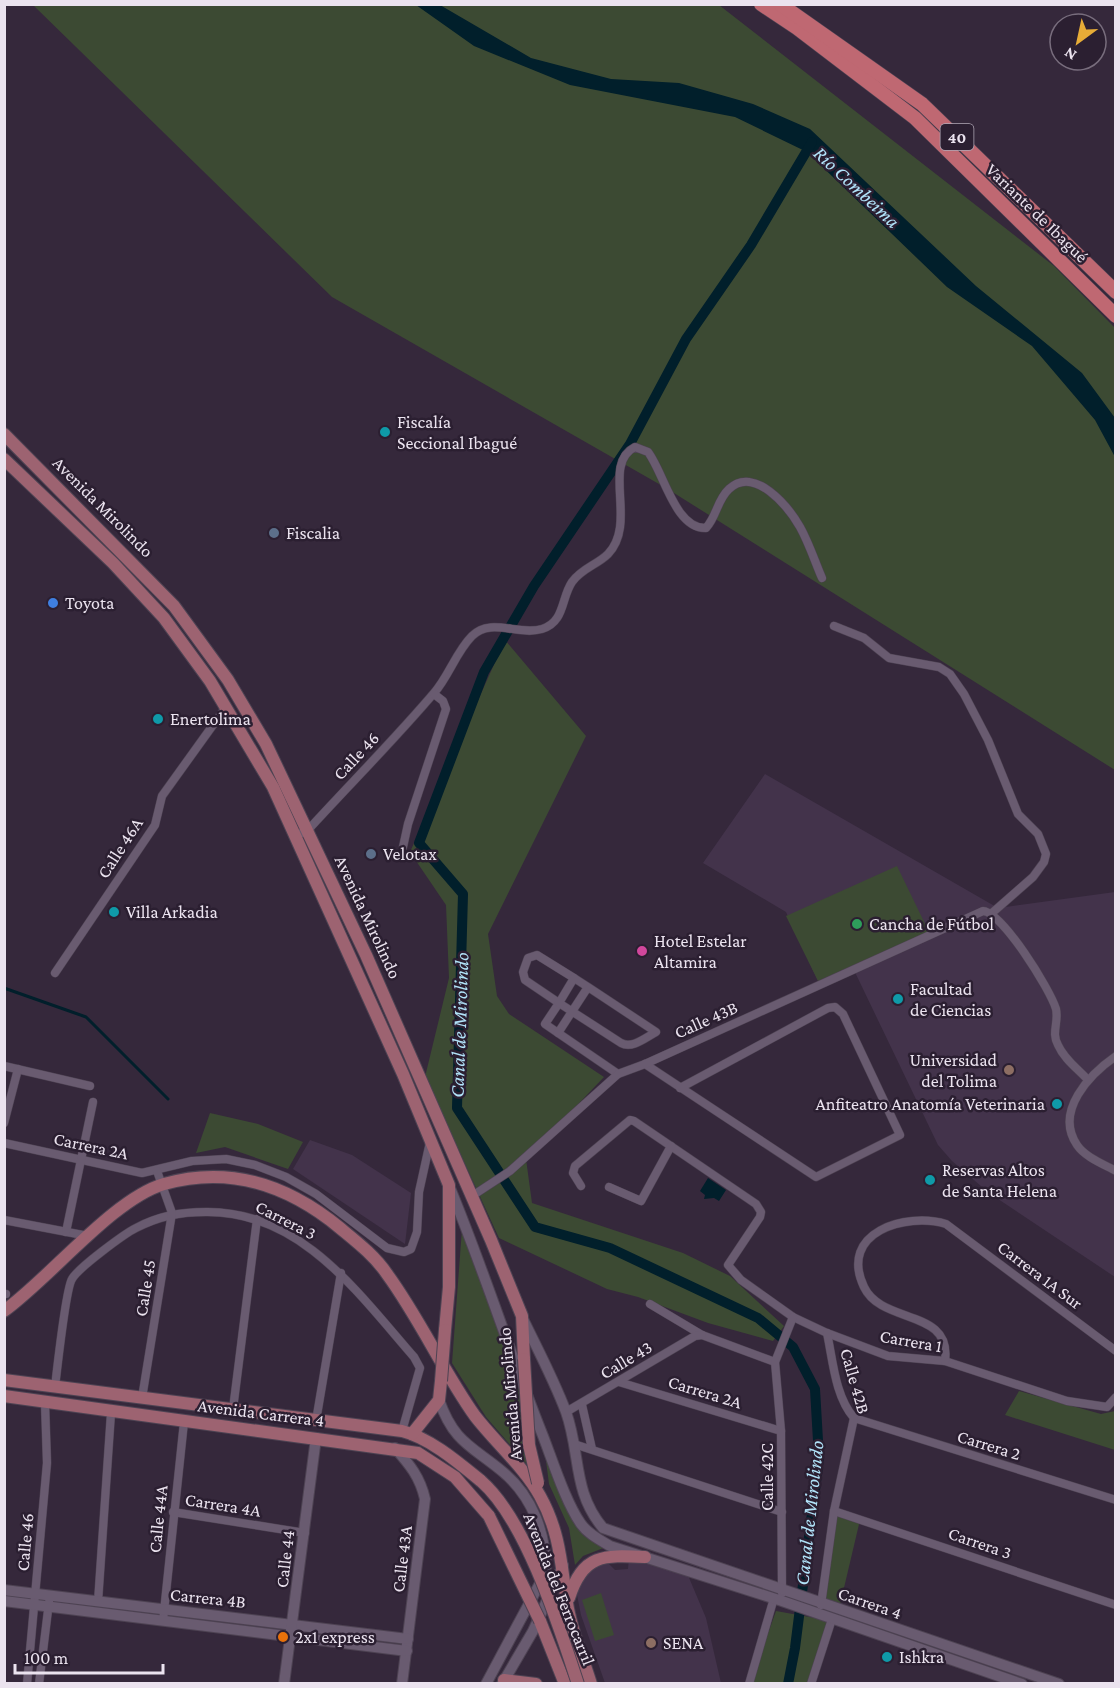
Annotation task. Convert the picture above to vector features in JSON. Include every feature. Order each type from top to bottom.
[{"type":"highway","name":"Variante de Ibagué","points":[[762,4],[915,118],[1116,316]]},
{"type":"highway","name":"Variante de Ibagué","points":[[780,4],[922,104],[1116,292]]},
{"type":"main road","name":"Avenida Mirolindo","points":[[4,434],[144,575],[203,643],[266,744],[449,1185],[448,1287],[439,1400]]},
{"type":"main road","name":"Avenida Mirolindo","points":[[4,459],[137,588],[177,636],[226,707],[335,888],[472,1196],[522,1316],[529,1445],[539,1489]]},
{"type":"main road","points":[[4,1311],[133,1198],[162,1184],[211,1176],[262,1183],[297,1197],[351,1237],[387,1274],[475,1416],[539,1489],[560,1544],[567,1605],[591,1683]]},
{"type":"main road","name":"Carrera 4","points":[[449,1185],[479,1258],[519,1377],[581,1524],[591,1535],[610,1546],[783,1596]]},
{"type":"main road","points":[[522,1316],[566,1412],[574,1444]]},
{"type":"main road","name":"Avenida Carrera 4","points":[[4,1380],[407,1433],[466,1468],[481,1481]]},
{"type":"main road","name":"Avenida Carrera 4","points":[[4,1396],[111,1413],[395,1448],[418,1453],[439,1464],[472,1495],[489,1516]]},
{"type":"main road","points":[[407,1433],[439,1400],[445,1417],[465,1444],[502,1471],[521,1490],[539,1523],[546,1552],[546,1572],[486,1683]]},
{"type":"main road","name":"Calle 44","points":[[284,1683],[316,1438]]},
{"type":"main road","name":"Carrera 4","points":[[574,1444],[580,1489],[593,1517],[603,1528],[817,1608],[1059,1683]]},
{"type":"main road","name":"Calle 43A","points":[[395,1448],[413,1467],[421,1481],[425,1499],[402,1683]]},
{"type":"main road","name":"Avenida del Ferrocarril","points":[[481,1481],[494,1492],[519,1532],[578,1683]]},
{"type":"main road","name":"Avenida del Ferrocarril","points":[[489,1516],[555,1654],[565,1683]]},
{"type":"main road","points":[[567,1605],[575,1580],[594,1559],[618,1554],[645,1557]]},
{"type":"main road","points":[[536,1683],[503,1682],[532,1631],[564,1564]]},
{"type":"main road","name":"Carrera 4B","points":[[4,1590],[35,1599],[163,1615],[293,1624],[408,1639]]},
{"type":"main road","name":"Carrera 4B","points":[[4,1601],[35,1599]]},
{"type":"main road","name":"Carrera 4B","points":[[49,1601],[98,1602],[291,1636],[407,1651]]},
{"type":"main road","name":"Carrera 4","points":[[817,1608],[832,1619],[1022,1683]]},
{"type":"street","name":"Calle 46","points":[[302,832],[434,694],[471,637],[482,629],[500,627],[517,630],[541,629],[555,622],[563,608],[571,583],[582,570],[606,556],[617,544],[621,526],[620,464],[627,452],[635,447],[648,452],[672,499],[686,521],[697,529],[706,528],[713,521],[720,500],[740,481],[755,482],[775,496],[800,527],[822,578]]},
{"type":"street","points":[[834,626],[864,638],[889,658],[939,667],[950,674],[964,694],[988,740],[1018,814],[1038,834],[1046,854],[1044,862],[1033,877],[992,913],[1042,979],[1056,1009],[1056,1042],[1063,1054],[1088,1080]]},
{"type":"street","points":[[403,847],[408,824],[446,709],[442,701],[434,694]]},
{"type":"street","name":"Calle 46A","points":[[54,973],[155,825],[162,796],[226,707]]},
{"type":"street","name":"Calle 43B","points":[[472,1196],[510,1171],[618,1074],[645,1064],[978,913],[992,913]]},
{"type":"street","points":[[534,954],[588,987],[656,1032],[632,1045],[624,1046],[525,980],[523,972],[528,958],[534,954]]},
{"type":"street","points":[[574,978],[545,1024],[618,1074]]},
{"type":"street","points":[[558,1033],[588,987]]},
{"type":"street","points":[[645,1064],[681,1088],[816,1177],[900,1135],[843,1014],[835,1007],[828,1008],[681,1088]]},
{"type":"street","points":[[1116,1056],[1088,1080],[1071,1111],[1072,1135],[1082,1151],[1116,1171]]},
{"type":"street","points":[[4,1066],[90,1086]]},
{"type":"street","points":[[4,1123],[18,1069]]},
{"type":"street","points":[[66,1232],[93,1102]]},
{"type":"street","points":[[582,1186],[573,1173],[575,1166],[630,1120],[670,1146],[641,1201],[609,1187]]},
{"type":"street","name":"Carrera 2A","points":[[4,1143],[142,1173],[192,1161],[226,1159],[255,1165],[286,1177],[316,1194],[387,1248],[397,1252],[411,1249],[417,1232],[419,1192],[431,1140]]},
{"type":"street","name":"Carrera 1","points":[[670,1146],[760,1209],[760,1217],[728,1265],[741,1280],[793,1317],[827,1333],[888,1356],[945,1361],[1066,1401],[1107,1407],[1116,1397]]},
{"type":"street","points":[[157,1171],[162,1184]]},
{"type":"street","name":"Calle 45","points":[[142,1398],[172,1213],[162,1184]]},
{"type":"street","name":"Carrera 3","points":[[55,1387],[71,1279],[130,1231],[172,1213],[222,1212],[257,1219],[321,1254],[341,1273],[414,1357],[420,1368],[407,1433]]},
{"type":"street","points":[[233,1409],[257,1219]]},
{"type":"street","name":"Carrera 1A Sur","points":[[945,1361],[946,1350],[941,1335],[932,1326],[888,1309],[875,1301],[864,1287],[859,1268],[861,1253],[869,1237],[877,1231],[917,1219],[946,1224],[1116,1351]]},
{"type":"street","points":[[4,1220],[89,1236]]},
{"type":"street","points":[[316,1421],[341,1273]]},
{"type":"street","points":[[650,1304],[702,1335],[776,1358],[793,1317]]},
{"type":"street","name":"Calle 42B","points":[[817,1608],[834,1511],[854,1418],[845,1408],[840,1395],[827,1333]]},
{"type":"street","name":"Calle 43","points":[[566,1412],[702,1335]]},
{"type":"street","name":"Calle 42C","points":[[749,1683],[783,1596],[781,1431],[776,1358]]},
{"type":"street","name":"Carrera 2A","points":[[619,1382],[781,1431]]},
{"type":"street","name":"Calle 46","points":[[27,1683],[46,1463],[45,1403]]},
{"type":"street","points":[[582,1405],[592,1449]]},
{"type":"street","points":[[98,1602],[111,1413]]},
{"type":"street","name":"Carrera 2","points":[[854,1418],[1116,1500]]},
{"type":"street","name":"Calle 44A","points":[[163,1615],[184,1422]]},
{"type":"street","points":[[574,1444],[782,1512]]},
{"type":"street","name":"Carrera 3","points":[[834,1511],[1116,1605]]},
{"type":"street","name":"Carrera 4A","points":[[173,1512],[305,1533]]},
{"type":"street","points":[[39,1683],[49,1601]]},
{"type":"street","points":[[811,1683],[832,1619]]},
{"type":"shaded area","name":"Universidad del Tolima","points":[[765,774],[998,908],[1115,892],[1115,1277],[989,1193],[952,1161],[938,1145],[852,966],[818,981],[786,912],[703,863]]},
{"type":"shaded area","points":[[310,1140],[352,1155],[411,1193],[405,1244],[293,1169]]},
{"type":"shaded area","name":"SENA","points":[[629,1557],[687,1573],[706,1618],[721,1683],[605,1683],[581,1615],[577,1595],[579,1584],[589,1569],[607,1562],[615,1570],[628,1569]]},
{"type":"green space","points":[[33,5],[719,5],[1054,266],[1115,328],[1115,770],[666,488],[332,297]]},
{"type":"green space","points":[[505,640],[586,736],[488,934],[497,996],[509,1014],[604,1077],[526,1159],[532,1203],[683,1253],[730,1276],[784,1326],[773,1341],[708,1323],[638,1297],[607,1289],[499,1238],[425,1077],[449,978],[446,905],[410,852]]},
{"type":"green space","name":"Cancha de Fútbol","points":[[897,866],[929,932],[818,981],[786,916]]},
{"type":"green space","points":[[210,1113],[258,1124],[303,1142],[288,1169],[225,1147],[196,1153]]},
{"type":"green space","points":[[462,1229],[518,1385],[530,1468],[486,1417],[452,1363]]},
{"type":"green space","points":[[1019,1391],[1101,1414],[1115,1411],[1115,1450],[1005,1415]]},
{"type":"green space","points":[[544,1445],[576,1526],[584,1536],[606,1547],[583,1556],[575,1565],[569,1528],[549,1484]]},
{"type":"green space","points":[[834,1512],[860,1520],[839,1609],[822,1604]]},
{"type":"green space","points":[[601,1593],[614,1635],[595,1641],[582,1600]]},
{"type":"green space","points":[[776,1611],[832,1621],[813,1683],[750,1684]]},
{"type":"water","name":"Río Combeima","points":[[416,5],[440,5],[531,58],[611,79],[679,83],[753,104],[810,129],[976,286],[1082,373],[1115,418],[1115,457],[1095,420],[1032,346],[947,287],[807,152],[735,117],[570,85],[474,46]]},
{"type":"water","points":[[708,1178],[726,1190],[719,1201],[714,1198],[704,1199],[705,1195],[700,1191]]},
{"type":"waterway","name":"Canal de Mirolindo","points":[[788,1684],[795,1648],[819,1458],[815,1389],[793,1347],[758,1318],[610,1248],[535,1227],[457,1108],[463,894],[419,843],[484,672],[534,586],[630,444],[686,339],[751,245],[812,142]]},
{"type":"waterway","points":[[4,988],[86,1017],[168,1099]]},
{"type":"place","name":"Fiscalía Seccional Ibagué","points":[[385,432]]},
{"type":"place","name":"Fiscalia","points":[[274,533]]},
{"type":"place","name":"Toyota","points":[[53,603]]},
{"type":"place","name":"Enertolima","points":[[158,719]]},
{"type":"place","name":"Velotax","points":[[371,854]]},
{"type":"place","name":"Villa Arkadia","points":[[114,912]]},
{"type":"place","name":"Cancha de Fútbol","points":[[857,924]]},
{"type":"place","name":"Hotel Estelar Altamira","points":[[642,951]]},
{"type":"place","name":"Facultad de Ciencias","points":[[898,999]]},
{"type":"place","name":"Universidad del Tolima","points":[[1009,1070]]},
{"type":"place","name":"Anfiteatro Anatomía Veterinaria","points":[[1057,1104]]},
{"type":"place","name":"Reservas Altos de Santa Helena","points":[[930,1180]]},
{"type":"place","name":"2x1 express","points":[[283,1637]]},
{"type":"place","name":"SENA","points":[[651,1643]]},
{"type":"place","name":"Ishkra","points":[[887,1657]]}]
